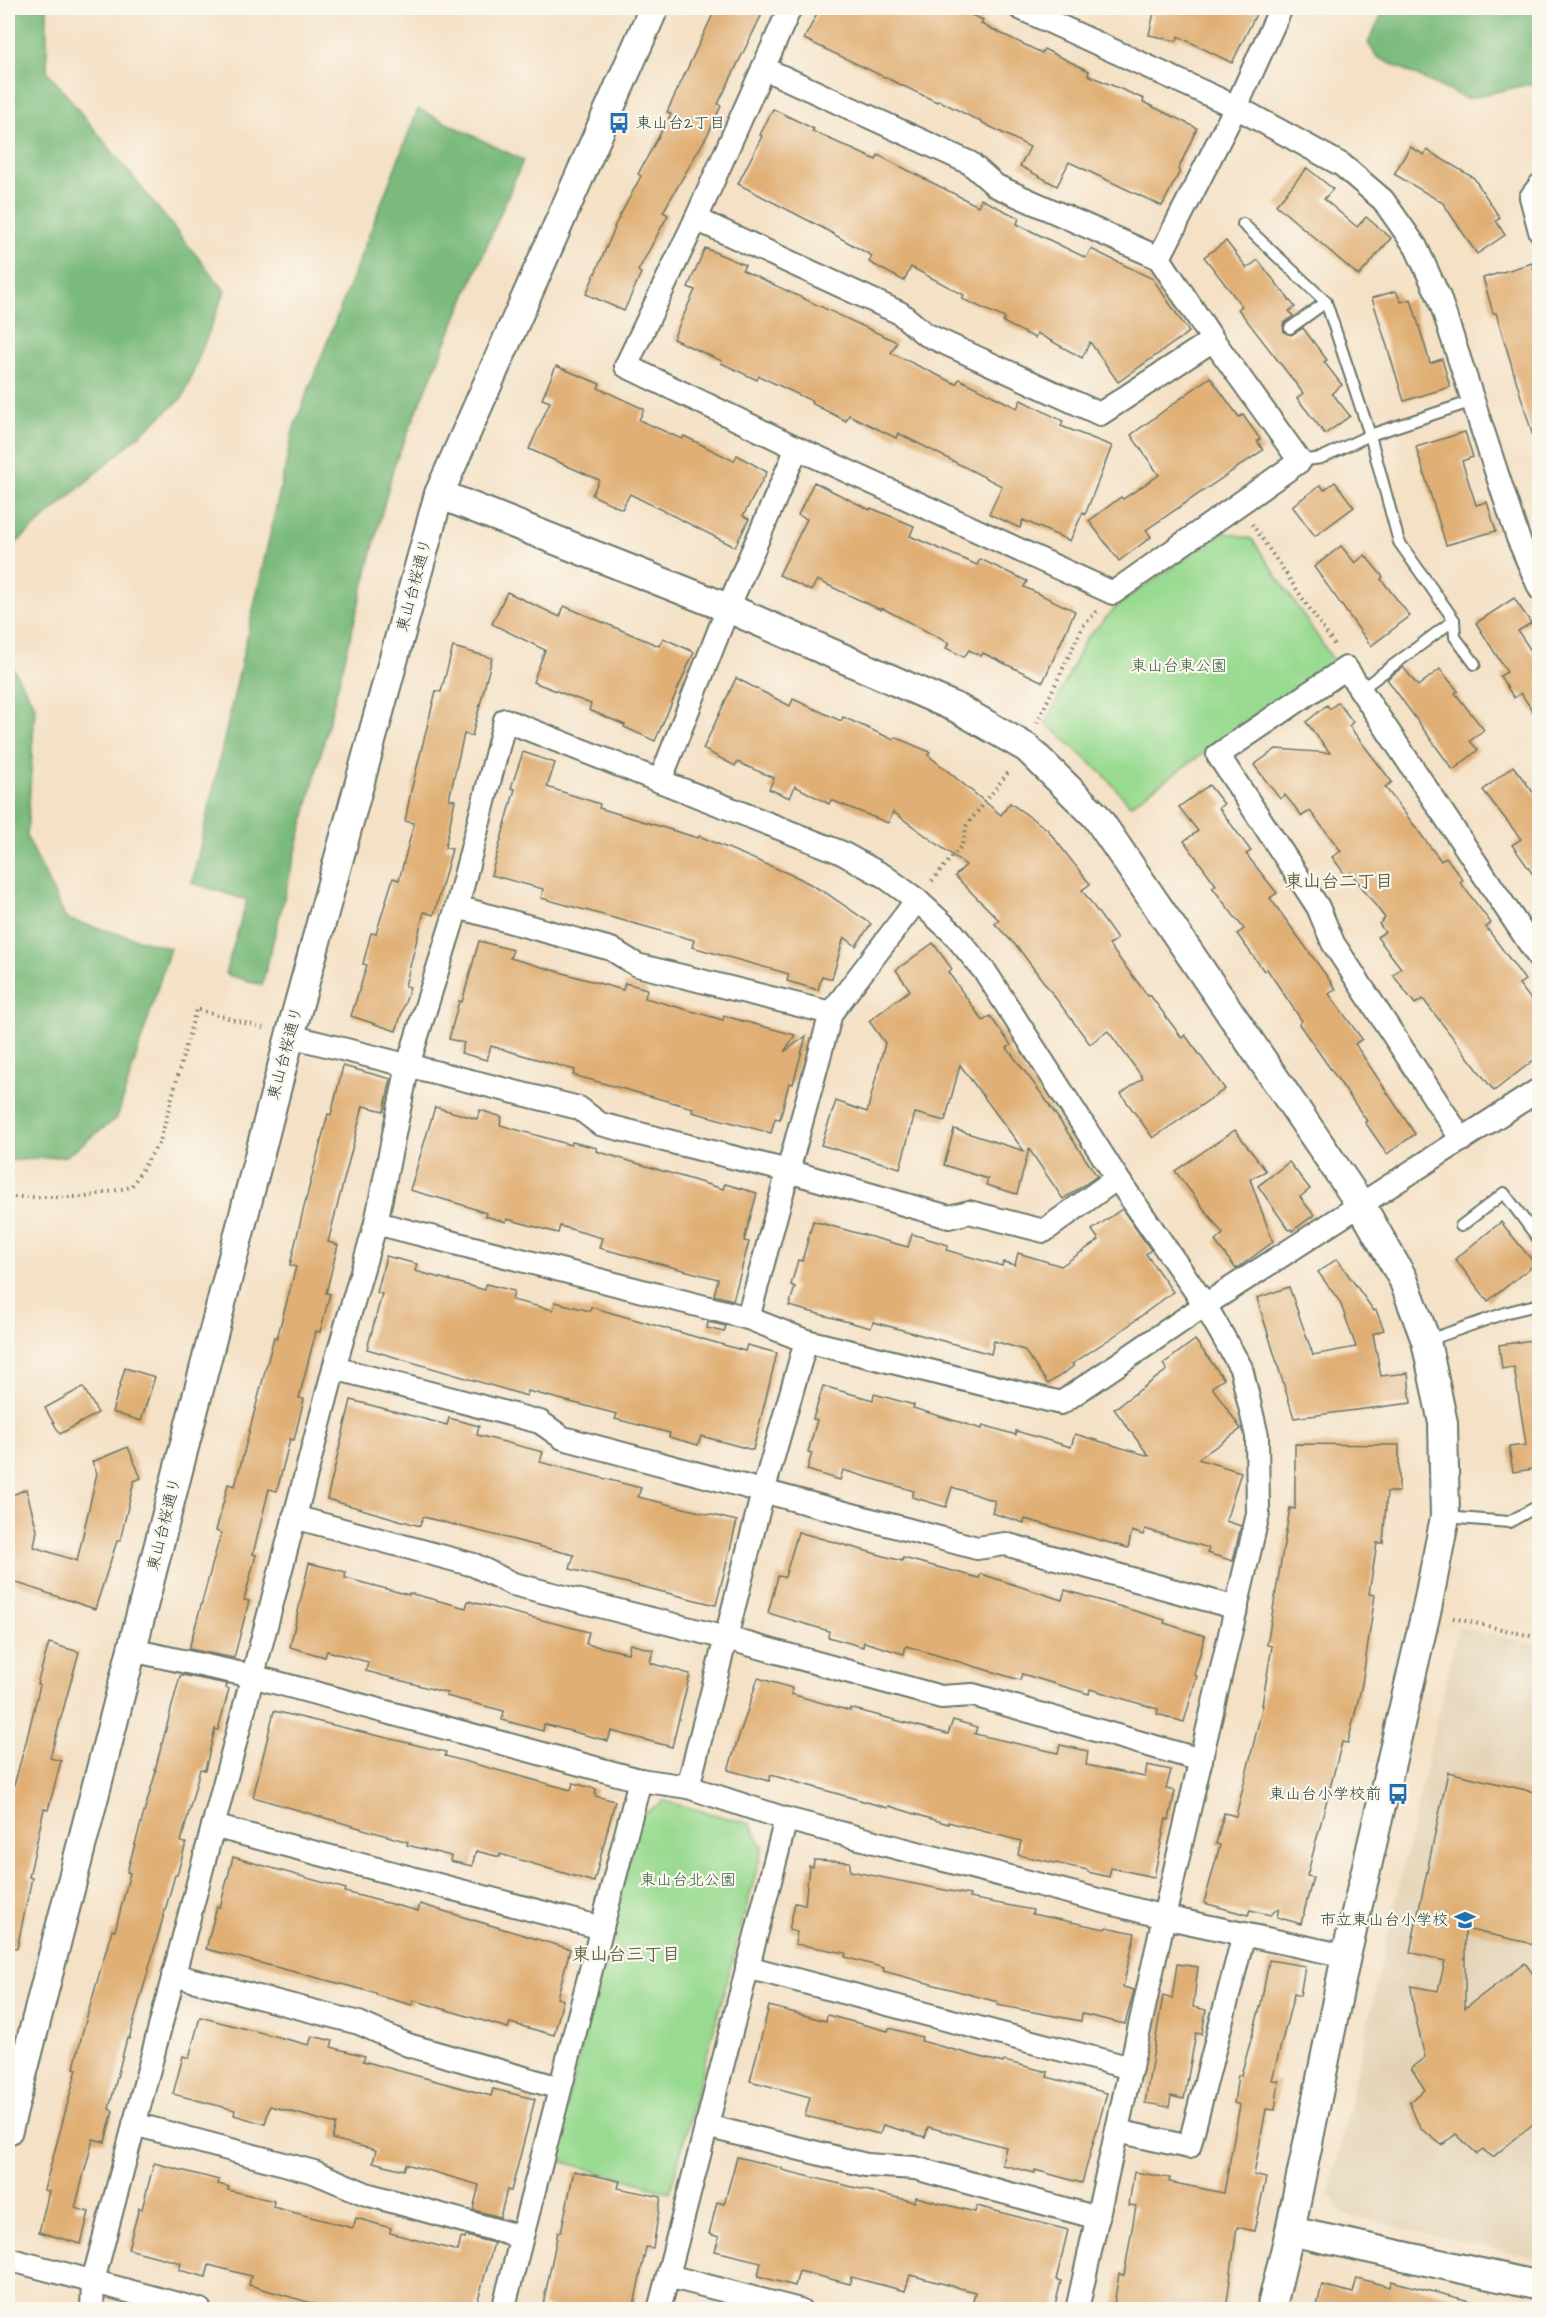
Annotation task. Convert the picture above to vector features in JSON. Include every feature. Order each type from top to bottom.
[{"type":"street","name":"東山台桜通り","points":[[8,2130],[290,1036],[439,494],[654,8]]},
{"type":"street","points":[[763,68],[970,163],[996,186],[1159,258],[1213,340],[1300,462],[1113,593],[797,448],[626,366],[696,219],[763,68],[790,8]]},
{"type":"street","points":[[1020,8],[1236,107],[1342,165],[1383,200],[1416,246],[1439,297],[1518,538],[1539,589]]},
{"type":"street","points":[[1159,258],[1236,107],[1281,8]]},
{"type":"street","points":[[1539,185],[1531,197],[1539,231]]},
{"type":"street","points":[[696,219],[900,313],[925,334],[1100,414],[1213,340]]},
{"type":"street","points":[[660,781],[728,608],[797,448]]},
{"type":"street","points":[[439,494],[728,608],[959,709],[1027,748],[1096,816],[1361,1205],[1403,1278],[1426,1341],[1443,1423],[1445,1517],[1427,1608],[1346,1956],[1290,2231],[1271,2310]]},
{"type":"street","points":[[1462,1140],[1333,943],[1318,907],[1218,755],[1346,668],[1539,959]]},
{"type":"street","points":[[92,2310],[93,2281],[134,2124],[334,1368],[376,1223],[408,1065],[456,907],[505,720],[840,852],[884,876],[917,900],[953,933],[986,974],[1118,1178],[1205,1305],[1241,1368],[1257,1436],[1258,1514],[1164,1917],[1077,2310]]},
{"type":"street","points":[[748,1318],[831,1013],[917,900]]},
{"type":"street","points":[[456,907],[611,949],[637,964],[831,1013]]},
{"type":"street","points":[[290,1036],[579,1108],[600,1124],[788,1171],[949,1217],[969,1212],[1044,1232],[1118,1178]]},
{"type":"street","points":[[376,1223],[748,1318],[806,1341],[1061,1403],[1205,1305],[1539,1089]]},
{"type":"street","points":[[688,1787],[763,1492],[806,1341]]},
{"type":"street","points":[[334,1368],[540,1422],[563,1438],[763,1492],[976,1548],[1005,1544],[1237,1608]]},
{"type":"street","points":[[294,1517],[474,1566],[513,1584],[726,1638],[941,1698],[974,1695],[1201,1760]]},
{"type":"street","points":[[131,1650],[252,1676],[640,1780],[688,1787],[786,1820],[1164,1917],[1346,1956]]},
{"type":"street","points":[[503,2310],[640,1780]]},
{"type":"street","points":[[659,2310],[786,1820]]},
{"type":"street","points":[[213,1826],[602,1928]]},
{"type":"street","points":[[1117,2131],[1190,2147],[1244,1934]]},
{"type":"street","points":[[747,1967],[1131,2068]]},
{"type":"street","points":[[173,1975],[359,2023],[408,2045],[560,2088]]},
{"type":"street","points":[[134,2124],[314,2172],[366,2194],[522,2237]]},
{"type":"street","points":[[706,2126],[866,2165],[915,2168],[1098,2218]]},
{"type":"street","points":[[1290,2231],[1539,2286]]},
{"type":"street","points":[[8,2259],[200,2310]]},
{"type":"street","points":[[668,2276],[800,2310]]},
{"type":"lane","points":[[1243,224],[1326,302],[1371,435],[1399,542],[1454,620],[1455,637],[1475,664]]},
{"type":"lane","points":[[1290,328],[1326,302]]},
{"type":"lane","points":[[1300,462],[1321,458],[1371,435],[1473,401]]},
{"type":"lane","points":[[1360,690],[1454,620]]},
{"type":"lane","points":[[1461,1226],[1504,1193],[1539,1241]]},
{"type":"lane","points":[[1426,1341],[1508,1312],[1539,1304]]},
{"type":"lane","points":[[1445,1517],[1509,1522],[1539,1504]]},
{"type":"path","points":[[1239,506],[1340,652],[1346,668]]},
{"type":"path","points":[[1037,724],[1083,626],[1113,593]]},
{"type":"path","points":[[917,900],[962,845],[967,825],[1010,770]]},
{"type":"path","points":[[8,1197],[86,1197],[131,1187],[160,1141],[196,1009],[290,1036]]},
{"type":"path","points":[[1453,1618],[1539,1638]]},
{"type":"shaded area","name":"市立東山台小学校","points":[[1458,1627],[1539,1646],[1539,2259],[1344,2215],[1329,2194]]},
{"type":"green space","points":[[8,8],[47,8],[47,71],[225,291],[183,397],[8,550]]},
{"type":"green space","points":[[1385,8],[1539,8],[1539,82],[1466,99],[1377,57],[1368,43]]},
{"type":"green space","points":[[418,109],[523,160],[394,465],[262,985],[225,974],[247,900],[192,883],[294,427]]},
{"type":"green space","name":"東山台東公園","points":[[1224,532],[1252,539],[1334,661],[1130,805],[1104,775],[1046,723],[1085,640],[1119,604]]},
{"type":"green space","points":[[8,660],[35,706],[27,837],[66,919],[170,948],[117,1118],[66,1156],[8,1161]]},
{"type":"green space","name":"東山台北公園","points":[[664,1801],[750,1824],[763,1846],[670,2192],[553,2159],[640,1816]]},
{"type":"building","points":[[716,8],[765,8],[718,104],[721,106],[709,132],[663,212],[668,215],[638,271],[641,273],[624,311],[586,294],[614,227],[641,176],[638,174],[671,114],[667,112]]},
{"type":"building","points":[[820,8],[955,8],[983,20],[981,24],[1042,53],[1044,49],[1089,71],[1088,75],[1144,99],[1143,102],[1197,128],[1178,170],[1180,171],[1162,206],[1069,162],[1057,186],[1020,166],[1030,147],[938,100],[937,102],[804,39]]},
{"type":"building","points":[[1155,8],[1259,8],[1232,63],[1178,36],[1177,41],[1149,35]]},
{"type":"building","points":[[773,109],[814,129],[812,131],[876,160],[878,155],[978,206],[981,199],[1019,218],[1017,224],[1086,258],[1091,249],[1153,279],[1189,332],[1118,382],[1090,342],[1082,358],[1037,333],[1035,338],[1003,322],[1005,318],[962,299],[964,295],[911,267],[904,281],[869,262],[872,256],[738,184]]},
{"type":"building","points":[[1410,147],[1424,155],[1427,150],[1474,178],[1500,218],[1496,221],[1505,235],[1477,254],[1443,203],[1394,174]]},
{"type":"building","points":[[1307,168],[1333,189],[1324,199],[1357,227],[1366,217],[1391,238],[1359,276],[1276,205]]},
{"type":"building","points":[[1226,241],[1247,268],[1258,260],[1295,307],[1289,311],[1293,316],[1283,324],[1284,332],[1291,335],[1303,328],[1327,360],[1324,362],[1342,385],[1332,393],[1350,416],[1325,434],[1297,398],[1303,393],[1238,309],[1242,306],[1204,257]]},
{"type":"building","points":[[705,248],[745,265],[742,270],[897,342],[891,353],[956,384],[959,379],[1017,408],[1021,400],[1063,421],[1061,426],[1112,446],[1085,515],[1083,512],[1070,541],[1023,520],[1020,528],[989,514],[1002,486],[898,433],[896,438],[849,415],[846,421],[811,403],[812,401],[759,376],[757,380],[673,339],[695,290],[688,287]]},
{"type":"building","points":[[1532,263],[1539,287],[1539,439],[1534,440],[1496,313],[1493,313],[1483,278]]},
{"type":"building","points":[[1396,291],[1401,302],[1411,299],[1430,363],[1442,359],[1450,387],[1404,401],[1372,298]]},
{"type":"building","points":[[556,366],[600,384],[598,388],[644,409],[639,420],[682,439],[684,436],[734,461],[737,455],[767,472],[743,516],[749,519],[735,547],[630,494],[622,509],[592,495],[599,480],[529,449],[550,402],[542,399]]},
{"type":"building","points":[[1210,377],[1239,417],[1243,415],[1260,439],[1257,441],[1263,450],[1146,530],[1151,537],[1119,561],[1089,521],[1121,497],[1123,499],[1159,475],[1131,435]]},
{"type":"building","points":[[1465,432],[1473,457],[1462,461],[1476,505],[1487,502],[1496,531],[1446,545],[1416,447]]},
{"type":"building","points":[[814,482],[870,510],[871,508],[914,526],[910,536],[977,565],[980,559],[1027,581],[1024,587],[1075,611],[1043,682],[983,653],[981,656],[969,650],[964,657],[946,648],[949,643],[882,608],[881,610],[817,580],[811,591],[779,575],[807,519],[798,515]]},
{"type":"building","points":[[1335,482],[1354,507],[1315,536],[1292,506],[1321,485],[1324,490]]},
{"type":"building","points":[[1341,546],[1355,563],[1365,555],[1410,616],[1371,646],[1314,567]]},
{"type":"building","points":[[507,592],[560,617],[564,606],[659,646],[663,638],[694,652],[655,741],[589,710],[591,704],[533,682],[545,650],[492,624]]},
{"type":"building","points":[[1514,598],[1531,623],[1518,631],[1539,663],[1539,721],[1521,693],[1514,698],[1500,676],[1507,672],[1476,623]]},
{"type":"building","points":[[453,647],[492,658],[472,736],[464,734],[449,799],[455,800],[445,848],[452,849],[434,915],[424,912],[405,986],[410,987],[396,1031],[351,1016],[367,965],[363,964],[371,933],[376,934],[393,878],[399,880],[414,823],[405,821],[411,791],[436,691],[441,692]]},
{"type":"building","points":[[1403,667],[1418,686],[1440,669],[1458,691],[1455,693],[1484,730],[1470,741],[1478,750],[1453,770],[1387,679]]},
{"type":"building","points":[[736,678],[790,706],[793,699],[841,721],[843,717],[894,740],[895,737],[930,752],[928,755],[1001,815],[1010,803],[1047,829],[1090,884],[1082,890],[1117,939],[1109,945],[1182,1038],[1185,1035],[1225,1089],[1153,1138],[1121,1094],[1143,1078],[1108,1031],[1090,1044],[1019,949],[995,924],[999,920],[955,876],[966,865],[893,812],[888,823],[831,800],[829,804],[795,786],[790,798],[769,789],[774,778],[737,762],[735,766],[703,749]]},
{"type":"building","points":[[1338,702],[1353,722],[1349,726],[1392,782],[1385,787],[1441,861],[1446,857],[1463,880],[1460,882],[1491,923],[1486,927],[1525,980],[1519,984],[1539,1010],[1539,1056],[1494,1091],[1423,999],[1415,1004],[1393,975],[1401,968],[1377,937],[1385,932],[1379,924],[1385,918],[1351,873],[1347,877],[1332,857],[1341,851],[1310,811],[1302,816],[1285,795],[1280,799],[1254,765],[1276,749],[1330,753],[1306,722],[1327,705],[1330,709]]},
{"type":"building","points":[[523,752],[555,763],[547,787],[600,804],[599,808],[698,838],[699,836],[799,878],[826,893],[871,924],[856,946],[844,937],[832,979],[822,976],[818,990],[787,981],[789,974],[692,947],[694,940],[541,898],[543,889],[491,875],[515,789],[511,788]]},
{"type":"building","points":[[1513,766],[1539,800],[1539,883],[1512,845],[1521,839],[1483,790]]},
{"type":"building","points":[[1209,785],[1224,804],[1219,808],[1251,851],[1246,854],[1277,893],[1270,898],[1336,989],[1329,994],[1362,1039],[1355,1044],[1415,1134],[1387,1154],[1365,1122],[1367,1121],[1299,1024],[1302,1021],[1267,969],[1264,971],[1237,934],[1244,929],[1212,887],[1216,885],[1184,841],[1198,831],[1179,807]]},
{"type":"building","points":[[479,941],[513,950],[510,958],[623,990],[625,983],[647,989],[645,998],[723,1020],[724,1016],[795,1035],[784,1052],[806,1036],[793,1084],[789,1083],[780,1119],[775,1118],[771,1133],[692,1112],[693,1108],[573,1075],[575,1070],[491,1046],[487,1060],[461,1053],[464,1043],[449,1039]]},
{"type":"building","points":[[933,943],[952,969],[948,972],[983,1021],[990,1016],[1011,1045],[1007,1048],[1044,1097],[1097,1176],[1063,1199],[1029,1149],[1017,1194],[986,1185],[988,1179],[944,1165],[954,1129],[1024,1151],[960,1065],[945,1121],[915,1113],[900,1168],[821,1145],[836,1101],[867,1112],[885,1043],[869,1021],[910,990],[896,970]]},
{"type":"building","points":[[343,1066],[391,1079],[384,1111],[363,1106],[328,1242],[338,1245],[326,1293],[330,1294],[320,1332],[316,1331],[299,1398],[304,1399],[294,1440],[290,1439],[277,1491],[269,1489],[253,1554],[256,1555],[244,1600],[249,1601],[234,1658],[189,1649],[221,1533],[216,1531],[228,1484],[235,1486],[274,1337],[277,1338],[296,1267],[290,1265],[328,1114],[331,1115]]},
{"type":"building","points":[[435,1107],[477,1119],[480,1110],[502,1117],[500,1125],[571,1145],[572,1142],[597,1148],[596,1151],[723,1189],[725,1184],[757,1193],[744,1241],[749,1242],[733,1300],[714,1295],[718,1279],[599,1248],[602,1238],[560,1226],[558,1233],[507,1219],[506,1222],[485,1216],[486,1213],[463,1205],[410,1190]]},
{"type":"building","points":[[1235,1130],[1266,1171],[1250,1179],[1273,1242],[1236,1269],[1215,1241],[1223,1234],[1175,1171]]},
{"type":"building","points":[[1289,1162],[1310,1189],[1300,1197],[1314,1215],[1292,1231],[1258,1186]]},
{"type":"building","points":[[1122,1209],[1151,1250],[1146,1254],[1173,1292],[1072,1364],[1074,1366],[1048,1384],[1024,1350],[994,1341],[991,1354],[873,1322],[871,1328],[789,1306],[795,1287],[791,1285],[798,1260],[802,1261],[813,1221],[908,1247],[912,1234],[948,1245],[946,1250],[1002,1266],[1003,1262],[1015,1265],[1018,1253],[1061,1266],[1099,1240],[1092,1230]]},
{"type":"building","points":[[1501,1222],[1535,1264],[1488,1301],[1455,1259]]},
{"type":"building","points":[[386,1256],[417,1264],[415,1271],[485,1290],[486,1284],[514,1291],[512,1300],[553,1310],[555,1302],[590,1311],[591,1307],[745,1351],[747,1345],[777,1353],[753,1450],[701,1436],[698,1445],[669,1437],[670,1433],[615,1419],[617,1414],[528,1391],[527,1396],[367,1349],[382,1294],[377,1293]]},
{"type":"building","points":[[1337,1259],[1374,1311],[1376,1310],[1384,1330],[1373,1334],[1381,1376],[1408,1373],[1411,1403],[1294,1418],[1257,1298],[1289,1287],[1313,1355],[1356,1347],[1340,1302],[1318,1272]]},
{"type":"building","points":[[708,1322],[726,1326],[724,1332],[707,1328]]},
{"type":"building","points":[[1539,1339],[1539,1468],[1513,1472],[1509,1447],[1526,1445],[1514,1367],[1502,1369],[1499,1345]]},
{"type":"building","points":[[1195,1340],[1224,1379],[1212,1387],[1241,1429],[1198,1459],[1241,1472],[1226,1521],[1241,1526],[1233,1561],[1207,1553],[1209,1548],[1145,1529],[1143,1535],[1132,1531],[1128,1548],[1025,1519],[1024,1523],[992,1513],[995,1501],[952,1487],[946,1507],[912,1497],[914,1491],[843,1470],[840,1480],[807,1470],[812,1453],[808,1452],[817,1420],[813,1419],[823,1386],[873,1400],[874,1394],[914,1405],[913,1408],[982,1429],[983,1425],[1016,1435],[1016,1431],[1071,1447],[1075,1434],[1149,1456],[1114,1409],[1167,1370],[1163,1364]]},
{"type":"building","points":[[125,1368],[155,1377],[141,1421],[112,1412]]},
{"type":"building","points":[[83,1387],[98,1413],[60,1434],[45,1408]]},
{"type":"building","points":[[351,1400],[447,1425],[449,1418],[479,1426],[477,1435],[543,1452],[540,1462],[641,1488],[638,1497],[737,1521],[716,1605],[570,1569],[574,1555],[423,1517],[420,1526],[327,1499]]},
{"type":"building","points":[[1295,1444],[1399,1445],[1399,1492],[1387,1492],[1383,1543],[1377,1543],[1369,1594],[1375,1595],[1362,1684],[1348,1743],[1342,1742],[1307,1876],[1313,1877],[1301,1924],[1277,1917],[1279,1908],[1270,1915],[1250,1910],[1248,1915],[1204,1903],[1220,1845],[1216,1844],[1224,1813],[1236,1816],[1263,1705],[1272,1646],[1267,1645],[1290,1508],[1295,1509]]},
{"type":"building","points":[[128,1447],[141,1478],[134,1481],[120,1541],[117,1541],[95,1609],[8,1580],[8,1497],[26,1489],[37,1530],[34,1547],[77,1561],[97,1473],[92,1462]]},
{"type":"building","points":[[798,1532],[902,1561],[903,1558],[979,1578],[981,1574],[1062,1600],[1065,1590],[1165,1620],[1164,1623],[1205,1636],[1184,1722],[1157,1714],[1158,1709],[1090,1689],[1089,1694],[1022,1674],[1020,1680],[906,1646],[904,1654],[864,1642],[863,1647],[828,1637],[829,1631],[768,1613],[778,1576],[785,1577]]},
{"type":"building","points":[[309,1563],[346,1572],[345,1578],[409,1595],[409,1593],[466,1608],[468,1601],[589,1632],[586,1644],[628,1653],[630,1644],[653,1650],[650,1663],[690,1674],[672,1747],[611,1731],[608,1741],[544,1724],[543,1731],[502,1720],[504,1711],[366,1671],[368,1662],[327,1651],[325,1657],[290,1647]]},
{"type":"building","points":[[49,1643],[79,1652],[50,1758],[61,1761],[48,1810],[44,1809],[17,1948],[8,1947],[8,1807]]},
{"type":"building","points":[[182,1675],[227,1684],[226,1688],[229,1689],[218,1730],[215,1729],[205,1770],[200,1769],[181,1842],[186,1843],[129,2039],[127,2038],[109,2109],[113,2111],[105,2142],[93,2139],[75,2208],[89,2212],[81,2244],[39,2232],[49,2191],[44,2190],[77,2069],[74,2068],[82,2034],[112,1930],[115,1931],[130,1873],[127,1872]]},
{"type":"building","points":[[758,1678],[792,1688],[791,1694],[850,1711],[850,1708],[948,1734],[953,1720],[977,1727],[975,1734],[1058,1753],[1060,1745],[1088,1751],[1086,1765],[1145,1777],[1147,1765],[1171,1770],[1166,1789],[1175,1791],[1169,1820],[1166,1819],[1154,1877],[1111,1868],[1109,1877],[1088,1872],[1088,1870],[1018,1855],[1021,1841],[948,1822],[948,1824],[771,1775],[769,1781],[728,1770]]},
{"type":"building","points":[[274,1711],[446,1752],[445,1756],[571,1790],[573,1783],[596,1789],[595,1796],[615,1801],[594,1882],[500,1854],[500,1857],[476,1851],[472,1866],[450,1861],[451,1856],[407,1845],[408,1842],[253,1797]]},
{"type":"building","points":[[1448,1772],[1539,1793],[1539,1916],[1534,1944],[1465,1929],[1465,2008],[1525,1963],[1539,1982],[1539,2119],[1493,2157],[1483,2150],[1477,2154],[1456,2134],[1442,2145],[1420,2128],[1409,2102],[1425,2090],[1411,2068],[1425,2057],[1414,2011],[1411,1986],[1438,1991],[1445,1961],[1410,1952]]},
{"type":"building","points":[[233,1857],[346,1889],[345,1892],[418,1911],[420,1904],[570,1949],[557,1998],[563,2000],[554,2035],[510,2023],[508,2028],[413,2000],[412,2005],[376,1995],[376,1993],[206,1949]]},
{"type":"building","points":[[814,1860],[850,1862],[850,1871],[970,1895],[969,1898],[1033,1910],[1032,1914],[1135,1933],[1123,1987],[1134,1990],[1125,2024],[1082,2014],[1081,2021],[997,2005],[998,2002],[883,1971],[884,1968],[845,1957],[846,1953],[795,1944],[797,1932],[789,1930],[795,1903],[805,1905],[809,1866],[813,1867]]},
{"type":"building","points":[[1269,1960],[1305,1966],[1300,1996],[1294,1994],[1272,2080],[1279,2081],[1275,2110],[1266,2109],[1254,2175],[1266,2178],[1254,2231],[1237,2227],[1226,2310],[1113,2310],[1119,2274],[1124,2275],[1136,2206],[1129,2205],[1134,2172],[1170,2178],[1169,2182],[1224,2193],[1240,2105],[1234,2103],[1238,2075],[1241,2075],[1261,2004]]},
{"type":"building","points":[[1177,1964],[1198,1967],[1193,2007],[1206,2010],[1202,2034],[1196,2033],[1184,2099],[1171,2096],[1169,2107],[1145,2103],[1163,1996],[1172,1999]]},
{"type":"building","points":[[769,2006],[826,2021],[827,2015],[888,2031],[889,2028],[922,2037],[921,2041],[1003,2063],[1004,2061],[1048,2072],[1047,2077],[1107,2093],[1082,2183],[1035,2170],[1035,2173],[1002,2165],[1006,2147],[928,2127],[925,2137],[883,2125],[880,2134],[805,2116],[810,2097],[750,2081]]},
{"type":"building","points":[[200,2017],[309,2045],[312,2036],[333,2041],[331,2047],[365,2056],[363,2061],[491,2096],[493,2089],[535,2099],[511,2191],[507,2190],[500,2217],[473,2210],[479,2185],[406,2164],[404,2170],[373,2162],[376,2150],[332,2139],[336,2124],[270,2106],[265,2124],[234,2115],[235,2110],[173,2094],[183,2056],[189,2058]]},
{"type":"building","points":[[737,2157],[915,2202],[916,2197],[975,2212],[977,2206],[1068,2230],[1056,2280],[1061,2281],[1054,2310],[971,2310],[975,2292],[910,2275],[905,2291],[851,2277],[850,2284],[799,2271],[795,2286],[758,2276],[761,2262],[715,2251],[719,2237],[709,2234],[717,2202],[724,2204]]},
{"type":"building","points":[[154,2163],[219,2180],[218,2184],[229,2187],[228,2190],[274,2201],[273,2207],[353,2228],[356,2218],[391,2228],[390,2233],[458,2251],[461,2238],[465,2239],[466,2236],[494,2243],[475,2310],[335,2310],[249,2285],[251,2276],[209,2265],[206,2277],[179,2270],[181,2263],[128,2249],[139,2208],[142,2209]]},
{"type":"building","points":[[574,2171],[620,2181],[618,2188],[661,2197],[653,2248],[646,2247],[633,2310],[563,2310],[543,2305],[558,2232],[561,2232]]},
{"type":"building","points":[[1357,2278],[1390,2287],[1391,2281],[1474,2302],[1473,2310],[1316,2310],[1322,2285],[1353,2293]]},
{"type":"place","name":"東山台2丁目","points":[[619,123]]},
{"type":"place","name":"東山台小学校前","points":[[1398,1794]]},
{"type":"place","name":"市立東山台小学校","points":[[1465,1920]]},
{"type":"district","name":"東山台二丁目","points":[[1339,881]]},
{"type":"district","name":"東山台三丁目","points":[[626,1954]]}]
